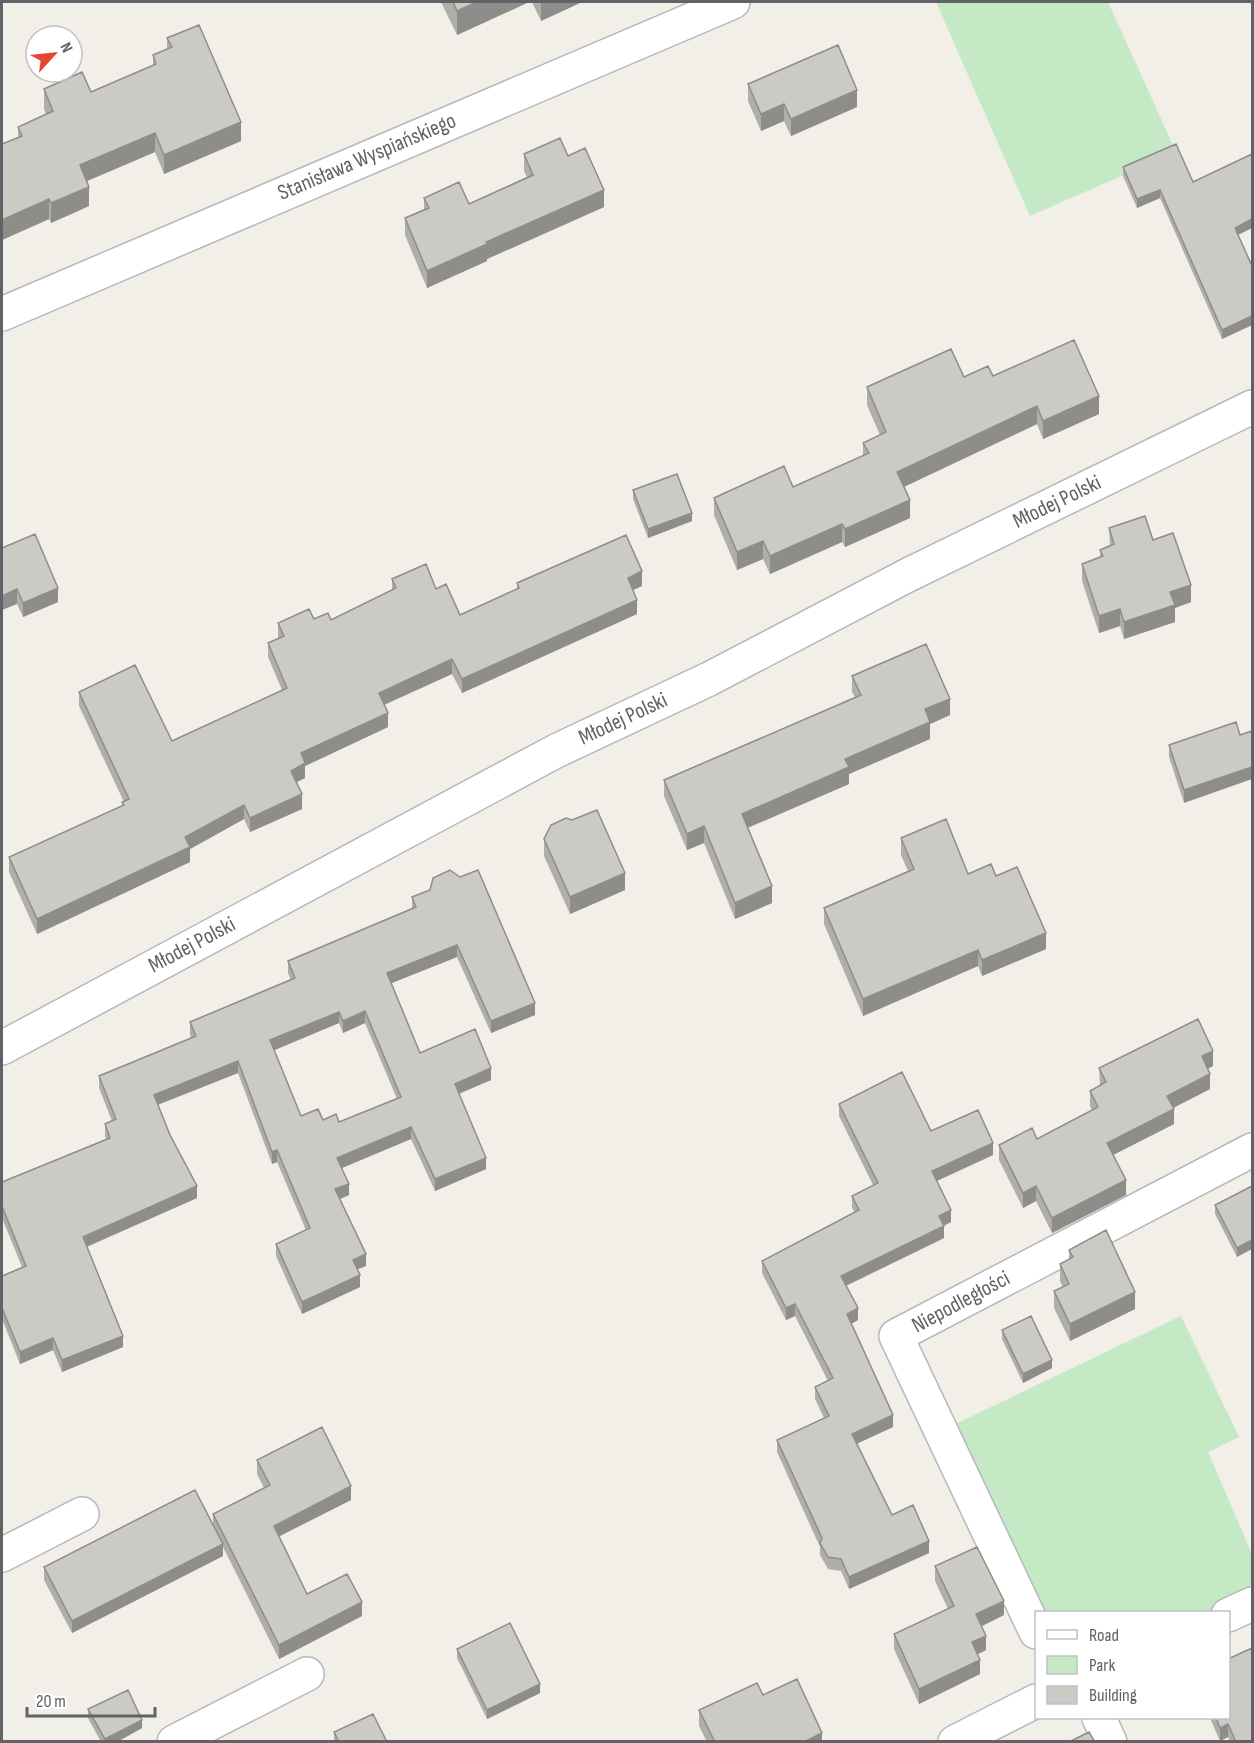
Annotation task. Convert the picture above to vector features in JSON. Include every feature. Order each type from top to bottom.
[{"type":"street","name":"Stanisława Wyspiańskiego","points":[[2,314],[733,2]]},
{"type":"street","name":"Młodej Polski","points":[[2,1048],[556,751],[709,678],[908,575],[1252,407]]},
{"type":"street","name":"Niepodległości","points":[[1035,1630],[896,1336],[1252,1150]]},
{"type":"street","points":[[2,1555],[82,1514]]},
{"type":"street","points":[[1230,1614],[1252,1604]]},
{"type":"street","points":[[174,1742],[307,1674]]},
{"type":"street","points":[[955,1742],[1035,1702]]},
{"type":"street","points":[[1099,1719],[1110,1742]]},
{"type":"green space","points":[[936,2],[1108,2],[1176,152],[1030,216]]},
{"type":"green space","points":[[1181,1316],[1239,1437],[1208,1452],[1252,1554],[1252,1604],[1230,1611],[1035,1611],[941,1431]]},
{"type":"building","points":[[453,2],[477,2],[457,11]]},
{"type":"building","points":[[199,25],[241,122],[164,155],[155,133],[80,165],[89,187],[51,203],[49,199],[2,220],[2,144],[22,136],[18,127],[53,111],[44,89],[55,84],[84,84],[84,76],[91,92],[156,64],[153,55],[172,47],[167,38]]},
{"type":"building","points":[[838,45],[857,90],[791,119],[784,104],[761,114],[748,84]]},
{"type":"building","points":[[560,138],[568,156],[585,148],[604,190],[486,242],[487,244],[427,271],[405,218],[429,208],[424,198],[459,182],[469,204],[533,175],[524,154]]},
{"type":"building","points":[[1176,144],[1193,182],[1252,154],[1252,219],[1235,228],[1252,266],[1252,316],[1222,330],[1160,190],[1137,199],[1123,167]]},
{"type":"building","points":[[1074,340],[1099,396],[1043,421],[1037,406],[897,472],[910,500],[845,529],[842,524],[770,556],[763,541],[737,552],[714,498],[784,466],[793,487],[869,453],[863,443],[886,432],[867,387],[951,349],[964,377],[988,366],[993,376]]},
{"type":"building","points":[[677,474],[692,513],[648,529],[633,490]]},
{"type":"building","points":[[1145,516],[1153,540],[1173,533],[1191,585],[1170,592],[1175,605],[1124,622],[1120,609],[1099,616],[1082,564],[1103,556],[1100,550],[1114,544],[1109,528]]},
{"type":"building","points":[[35,534],[58,588],[23,603],[17,589],[2,596],[2,548]]},
{"type":"building","points":[[626,535],[642,571],[628,578],[637,600],[462,679],[452,659],[379,693],[388,713],[301,753],[305,763],[291,771],[302,794],[250,818],[244,805],[185,837],[190,847],[37,919],[9,857],[124,805],[122,802],[129,799],[79,692],[135,665],[172,741],[287,688],[268,643],[284,636],[278,623],[309,609],[314,619],[328,613],[331,620],[396,588],[392,579],[426,564],[436,589],[446,584],[460,615],[519,588],[517,583]]},
{"type":"building","points":[[926,644],[950,699],[925,709],[930,722],[845,759],[849,767],[742,814],[772,886],[735,903],[704,826],[687,834],[664,780],[861,695],[852,676]]},
{"type":"building","points":[[1236,722],[1240,735],[1252,731],[1252,767],[1184,790],[1169,745]]},
{"type":"building","points":[[597,810],[625,873],[570,897],[544,839],[551,825],[566,818],[572,820]]},
{"type":"building","points":[[946,819],[968,874],[991,864],[996,876],[1017,867],[1046,933],[982,960],[978,950],[863,999],[824,908],[914,869],[901,838]]},
{"type":"building","points":[[450,870],[460,877],[478,870],[535,1003],[491,1021],[457,945],[387,973],[420,1053],[475,1029],[491,1068],[455,1084],[486,1158],[435,1179],[411,1127],[337,1158],[349,1184],[335,1189],[366,1254],[353,1260],[360,1275],[302,1302],[276,1244],[310,1228],[277,1150],[272,1152],[238,1061],[154,1095],[170,1135],[197,1186],[83,1237],[123,1336],[62,1360],[53,1338],[20,1352],[2,1308],[2,1276],[26,1266],[2,1206],[2,1182],[110,1138],[105,1124],[116,1119],[99,1076],[196,1036],[190,1022],[295,978],[288,961],[416,907],[412,897],[430,890],[433,878]],"holes":[[[365,1011],[401,1097],[339,1122],[336,1114],[323,1120],[318,1109],[301,1116],[270,1040],[339,1012],[343,1021]]]},
{"type":"building","points":[[1198,1019],[1213,1051],[1202,1056],[1210,1074],[1167,1096],[1174,1109],[1107,1143],[1126,1180],[1052,1218],[1036,1186],[1023,1193],[999,1145],[1032,1128],[1037,1139],[1098,1107],[1090,1091],[1106,1082],[1099,1068]]},
{"type":"building","points":[[902,1072],[931,1131],[978,1110],[993,1143],[932,1171],[951,1210],[939,1216],[944,1226],[841,1276],[858,1308],[847,1314],[893,1415],[852,1434],[892,1515],[913,1505],[929,1541],[849,1577],[841,1559],[828,1557],[820,1543],[822,1538],[777,1440],[829,1416],[815,1387],[833,1378],[795,1304],[786,1308],[762,1261],[859,1210],[852,1196],[878,1183],[839,1104]]},
{"type":"building","points":[[1252,1186],[1252,1240],[1237,1248],[1215,1205]]},
{"type":"building","points":[[1106,1230],[1135,1292],[1070,1324],[1054,1291],[1069,1284],[1060,1264],[1073,1257],[1069,1250]]},
{"type":"building","points":[[1031,1316],[1052,1360],[1023,1374],[1002,1330]]},
{"type":"building","points":[[322,1427],[351,1486],[274,1526],[307,1594],[347,1574],[362,1602],[279,1645],[213,1514],[270,1485],[257,1460]]},
{"type":"building","points":[[195,1490],[223,1544],[72,1621],[44,1567]]},
{"type":"building","points":[[977,1547],[1004,1601],[976,1614],[986,1636],[972,1642],[980,1660],[919,1689],[894,1634],[954,1606],[935,1566]]},
{"type":"building","points":[[510,1623],[540,1684],[487,1710],[457,1649]]},
{"type":"building","points":[[1252,1648],[1252,1742],[1236,1742],[1228,1724],[1220,1728],[1216,1719],[1230,1719],[1230,1658]]},
{"type":"building","points":[[797,1679],[822,1733],[804,1742],[715,1742],[699,1710],[757,1683],[763,1695]]},
{"type":"building","points":[[128,1690],[142,1720],[105,1739],[88,1709]]},
{"type":"building","points":[[373,1714],[387,1742],[339,1742],[334,1732]]},
{"type":"building","points":[[1089,1732],[1095,1742],[1069,1742]]}]
